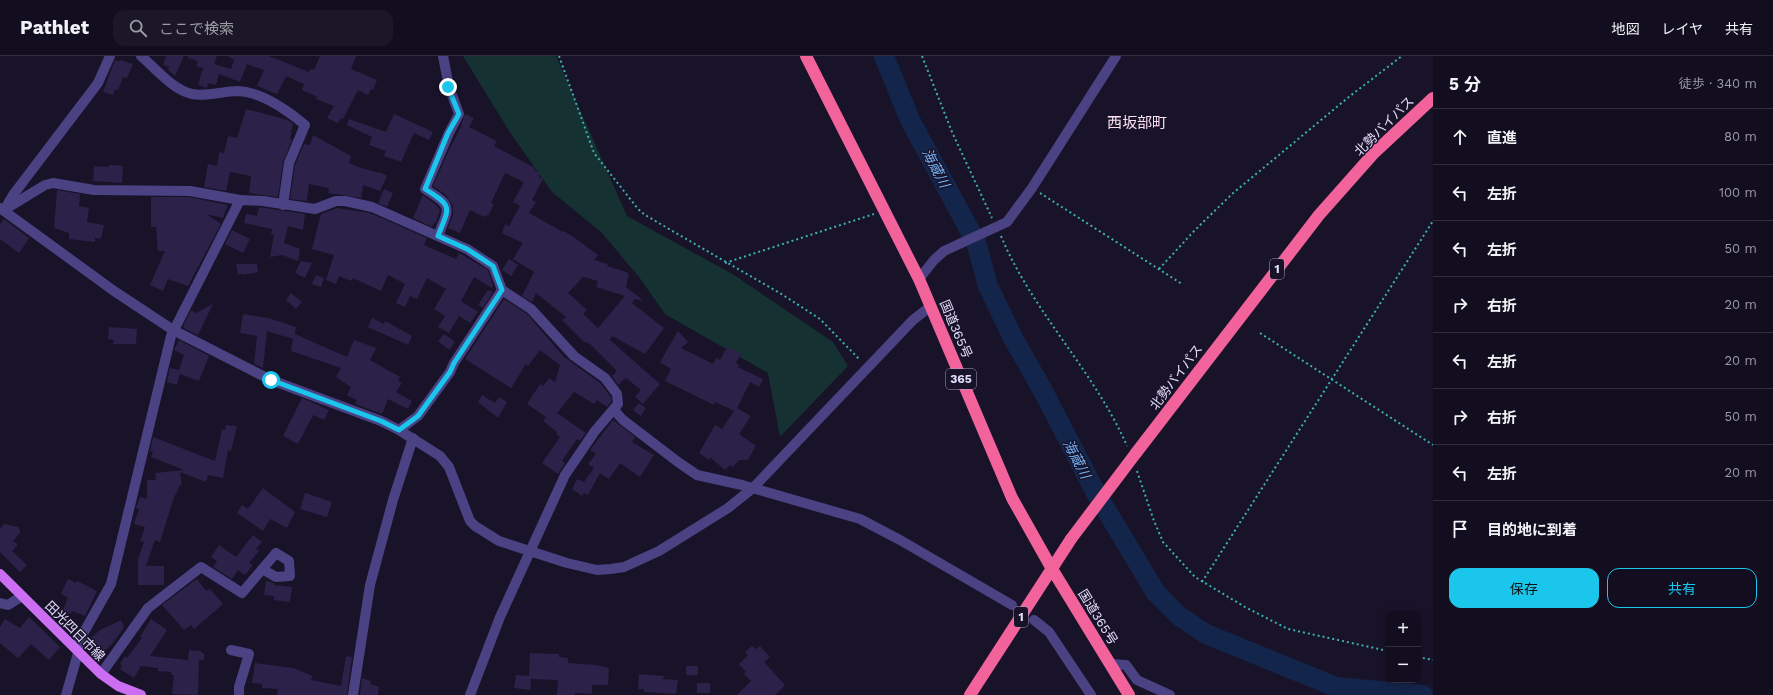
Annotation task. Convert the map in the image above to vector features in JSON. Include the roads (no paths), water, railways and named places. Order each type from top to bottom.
[{"type":"highway","name":"国道365号","points":[[806,56],[884,211],[922,276],[931,306],[1012,498],[1052,569],[1129,695]]},
{"type":"highway","name":"北勢バイパス","points":[[970,695],[1071,539],[1133,452],[1320,215],[1374,153],[1433,98]]},
{"type":"main road","name":"田光四日市線","points":[[0,574],[101,674],[118,686],[141,695]]},
{"type":"street","points":[[1,211],[98,83],[110,56]]},
{"type":"street","points":[[141,56],[175,85],[191,94],[212,96],[237,91],[253,93],[290,112],[305,125],[289,163],[283,205]]},
{"type":"street","points":[[438,236],[447,212],[447,205],[443,200],[425,189],[448,133],[459,114],[448,87],[443,56]]},
{"type":"street","points":[[922,276],[934,260],[944,251],[1007,222],[1032,188],[1116,56]]},
{"type":"street","points":[[1,211],[45,185],[54,183],[94,190],[190,191],[240,200],[263,201],[283,205],[315,208],[336,201],[345,201],[372,207],[467,249],[493,266],[502,290],[531,309],[574,356],[605,378],[617,394],[618,404],[595,431],[565,475],[500,617],[470,695]]},
{"type":"street","points":[[66,695],[78,652],[79,641],[111,584],[173,330],[240,200]]},
{"type":"street","points":[[1,211],[114,291],[173,330],[271,380],[381,421],[413,438],[445,461],[453,476],[466,515],[475,526],[500,541],[567,563],[597,570],[624,567],[659,551],[728,508],[753,488],[913,320],[931,306]]},
{"type":"street","points":[[399,430],[418,416],[450,372],[454,363],[502,290]]},
{"type":"street","points":[[614,410],[623,420],[690,471],[704,477],[753,488],[860,519],[900,540],[1012,605]]},
{"type":"street","points":[[353,695],[370,585],[393,500],[413,438]]},
{"type":"street","points":[[101,674],[148,608],[201,567],[242,593],[262,569]]},
{"type":"street","points":[[0,603],[8,605],[22,596]]},
{"type":"street","points":[[1034,620],[1050,632],[1090,695]]},
{"type":"street","points":[[231,650],[250,654],[239,687],[239,695]]},
{"type":"street","points":[[1111,664],[1126,665],[1137,680],[1170,695]]},
{"type":"waterway","name":"海蔵川","points":[[884,56],[910,120],[976,242],[988,286],[1013,338],[1043,391],[1096,493],[1156,593],[1179,616],[1206,634],[1336,687],[1423,695]]},
{"type":"district","name":"西坂部町","points":[[1137,123]]}]
